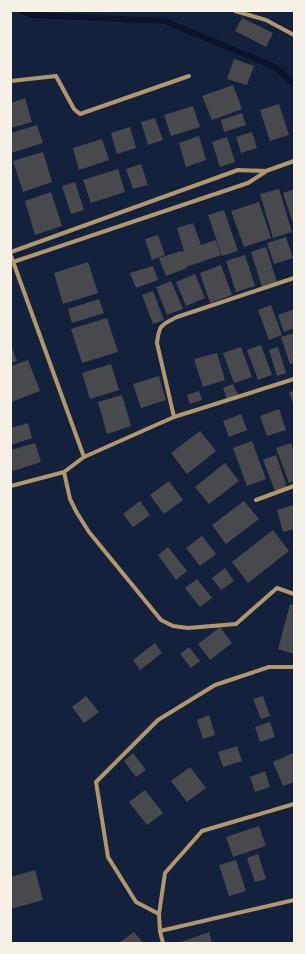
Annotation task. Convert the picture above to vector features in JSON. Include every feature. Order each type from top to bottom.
[{"type":"street","points":[[235,11],[266,20],[294,35]]},
{"type":"street","points":[[11,81],[56,76],[74,108],[80,114],[189,76]]},
{"type":"street","points":[[13,262],[248,183],[266,171],[294,161]]},
{"type":"street","points":[[11,252],[238,170],[266,171]]},
{"type":"street","points":[[11,256],[84,457]]},
{"type":"street","points":[[174,416],[157,343],[160,327],[177,317],[294,278]]},
{"type":"street","points":[[11,486],[64,472],[84,457],[174,416],[294,379]]},
{"type":"street","points":[[64,472],[70,499],[89,532],[161,620],[173,626],[188,628],[236,624],[277,588],[294,594]]},
{"type":"street","points":[[256,500],[294,486]]},
{"type":"street","points":[[159,914],[136,902],[108,857],[96,782],[158,720],[215,685],[270,666],[294,667]]},
{"type":"street","points":[[163,943],[160,932],[159,914],[165,873],[202,831],[294,804]]},
{"type":"street","points":[[160,932],[294,900]]},
{"type":"building","points":[[242,18],[273,33],[266,47],[235,31]]},
{"type":"building","points":[[234,59],[254,66],[247,85],[227,79]]},
{"type":"building","points":[[233,85],[242,109],[212,120],[202,96]]},
{"type":"building","points":[[25,98],[32,122],[11,128],[11,103]]},
{"type":"building","points":[[279,104],[289,135],[270,141],[260,110]]},
{"type":"building","points":[[193,106],[200,127],[171,136],[164,115]]},
{"type":"building","points":[[242,113],[246,125],[224,132],[221,120]]},
{"type":"building","points":[[155,118],[163,140],[148,145],[141,122]]},
{"type":"building","points":[[37,125],[43,143],[11,153],[11,133]]},
{"type":"building","points":[[130,127],[136,148],[117,154],[111,133]]},
{"type":"building","points":[[252,132],[257,148],[241,153],[236,137]]},
{"type":"building","points":[[199,136],[206,160],[186,167],[179,143]]},
{"type":"building","points":[[227,137],[235,162],[220,167],[212,142]]},
{"type":"building","points":[[102,139],[109,160],[79,170],[73,148]]},
{"type":"building","points":[[43,152],[52,182],[23,192],[13,161]]},
{"type":"building","points":[[141,164],[148,185],[133,189],[126,169]]},
{"type":"building","points":[[118,169],[125,192],[91,203],[83,180]]},
{"type":"building","points":[[75,182],[84,210],[71,214],[62,186]]},
{"type":"building","points":[[279,189],[292,232],[273,238],[260,194]]},
{"type":"building","points":[[294,189],[294,226],[283,193]]},
{"type":"building","points":[[51,192],[62,226],[35,235],[25,201]]},
{"type":"building","points":[[259,202],[271,238],[244,247],[231,211]]},
{"type":"building","points":[[224,210],[238,251],[222,256],[208,215]]},
{"type":"building","points":[[193,223],[201,245],[216,240],[221,255],[186,267],[187,268],[166,276],[159,258],[184,251],[177,228]]},
{"type":"building","points":[[158,235],[165,255],[152,260],[145,239]]},
{"type":"building","points":[[286,237],[293,258],[274,264],[267,243]]},
{"type":"building","points":[[266,247],[277,282],[262,287],[251,252]]},
{"type":"building","points":[[245,255],[255,286],[236,292],[226,261]]},
{"type":"building","points":[[88,262],[98,293],[63,304],[54,273]]},
{"type":"building","points":[[221,265],[232,295],[210,303],[200,273]]},
{"type":"building","points":[[153,266],[158,280],[136,288],[130,273]]},
{"type":"building","points":[[195,274],[205,298],[186,306],[176,282]]},
{"type":"building","points":[[171,281],[183,309],[167,315],[156,287]]},
{"type":"building","points":[[153,291],[164,320],[153,324],[142,295]]},
{"type":"building","points":[[99,299],[104,313],[72,323],[68,309]]},
{"type":"building","points":[[271,305],[282,335],[269,340],[258,310]]},
{"type":"building","points":[[294,309],[294,328],[284,332],[278,315]]},
{"type":"building","points":[[107,318],[118,352],[82,363],[71,329]]},
{"type":"building","points":[[294,333],[294,363],[290,364],[281,337]]},
{"type":"building","points":[[261,345],[272,375],[258,380],[247,350]]},
{"type":"building","points":[[241,347],[252,377],[234,383],[223,353]]},
{"type":"building","points":[[278,347],[286,373],[277,376],[269,350]]},
{"type":"building","points":[[11,348],[17,361],[11,363]]},
{"type":"building","points":[[217,353],[225,380],[203,387],[194,359]]},
{"type":"building","points":[[28,360],[40,391],[11,402],[11,366]]},
{"type":"building","points":[[111,364],[119,390],[90,399],[82,373]]},
{"type":"building","points":[[159,376],[166,400],[141,408],[133,384]]},
{"type":"building","points":[[233,384],[238,395],[227,399],[223,388]]},
{"type":"building","points":[[199,391],[202,400],[190,404],[187,395]]},
{"type":"building","points":[[294,391],[294,406],[289,392]]},
{"type":"building","points":[[122,395],[131,426],[107,434],[98,402]]},
{"type":"building","points":[[279,409],[286,430],[267,436],[260,416]]},
{"type":"building","points":[[241,414],[247,430],[229,437],[223,421]]},
{"type":"building","points":[[28,423],[32,438],[11,445],[11,428]]},
{"type":"building","points":[[200,431],[216,451],[187,474],[171,453]]},
{"type":"building","points":[[252,441],[266,479],[247,486],[233,448]]},
{"type":"building","points":[[35,443],[41,462],[13,471],[11,466],[11,450]]},
{"type":"building","points":[[291,443],[294,451],[294,481],[289,483],[276,448]]},
{"type":"building","points":[[276,455],[287,487],[275,491],[263,460]]},
{"type":"building","points":[[225,463],[239,481],[209,504],[195,487]]},
{"type":"building","points":[[169,481],[183,500],[164,514],[150,495]]},
{"type":"building","points":[[140,501],[150,515],[133,527],[123,514]]},
{"type":"building","points":[[244,501],[259,519],[226,544],[212,525]]},
{"type":"building","points":[[294,505],[294,529],[283,532],[277,510]]},
{"type":"building","points":[[273,530],[289,551],[248,583],[232,562]]},
{"type":"building","points":[[202,536],[216,554],[200,566],[186,548]]},
{"type":"building","points":[[168,547],[187,571],[176,580],[158,555]]},
{"type":"building","points":[[225,568],[234,581],[221,590],[212,578]]},
{"type":"building","points":[[197,579],[212,598],[200,607],[185,588]]},
{"type":"building","points":[[290,604],[294,605],[294,654],[278,649]]},
{"type":"building","points":[[220,627],[232,643],[210,660],[198,644]]},
{"type":"building","points":[[155,643],[162,653],[140,670],[133,660]]},
{"type":"building","points":[[189,647],[200,661],[191,668],[180,654]]},
{"type":"building","points":[[86,696],[99,712],[84,723],[72,707]]},
{"type":"building","points":[[263,696],[270,716],[261,719],[253,699]]},
{"type":"building","points":[[209,715],[215,735],[203,739],[197,720]]},
{"type":"building","points":[[270,722],[275,737],[260,742],[255,727]]},
{"type":"building","points":[[237,746],[242,761],[223,767],[218,752]]},
{"type":"building","points":[[133,753],[146,770],[136,777],[124,761]]},
{"type":"building","points":[[293,753],[294,782],[283,786],[273,762]]},
{"type":"building","points":[[190,767],[206,788],[187,802],[171,781]]},
{"type":"building","points":[[265,771],[270,787],[255,792],[250,777]]},
{"type":"building","points":[[145,790],[163,813],[147,825],[129,802]]},
{"type":"building","points":[[259,826],[266,846],[233,857],[226,837]]},
{"type":"building","points":[[258,854],[266,879],[255,882],[247,858]]},
{"type":"building","points":[[236,860],[246,891],[229,896],[219,865]]},
{"type":"building","points":[[35,870],[43,900],[11,909],[11,877]]},
{"type":"building","points":[[134,932],[143,943],[119,943]]},
{"type":"building","points":[[209,932],[212,943],[181,943],[181,942]]},
{"type":"waterway","points":[[22,11],[32,15],[165,21],[275,67],[294,84]]}]
